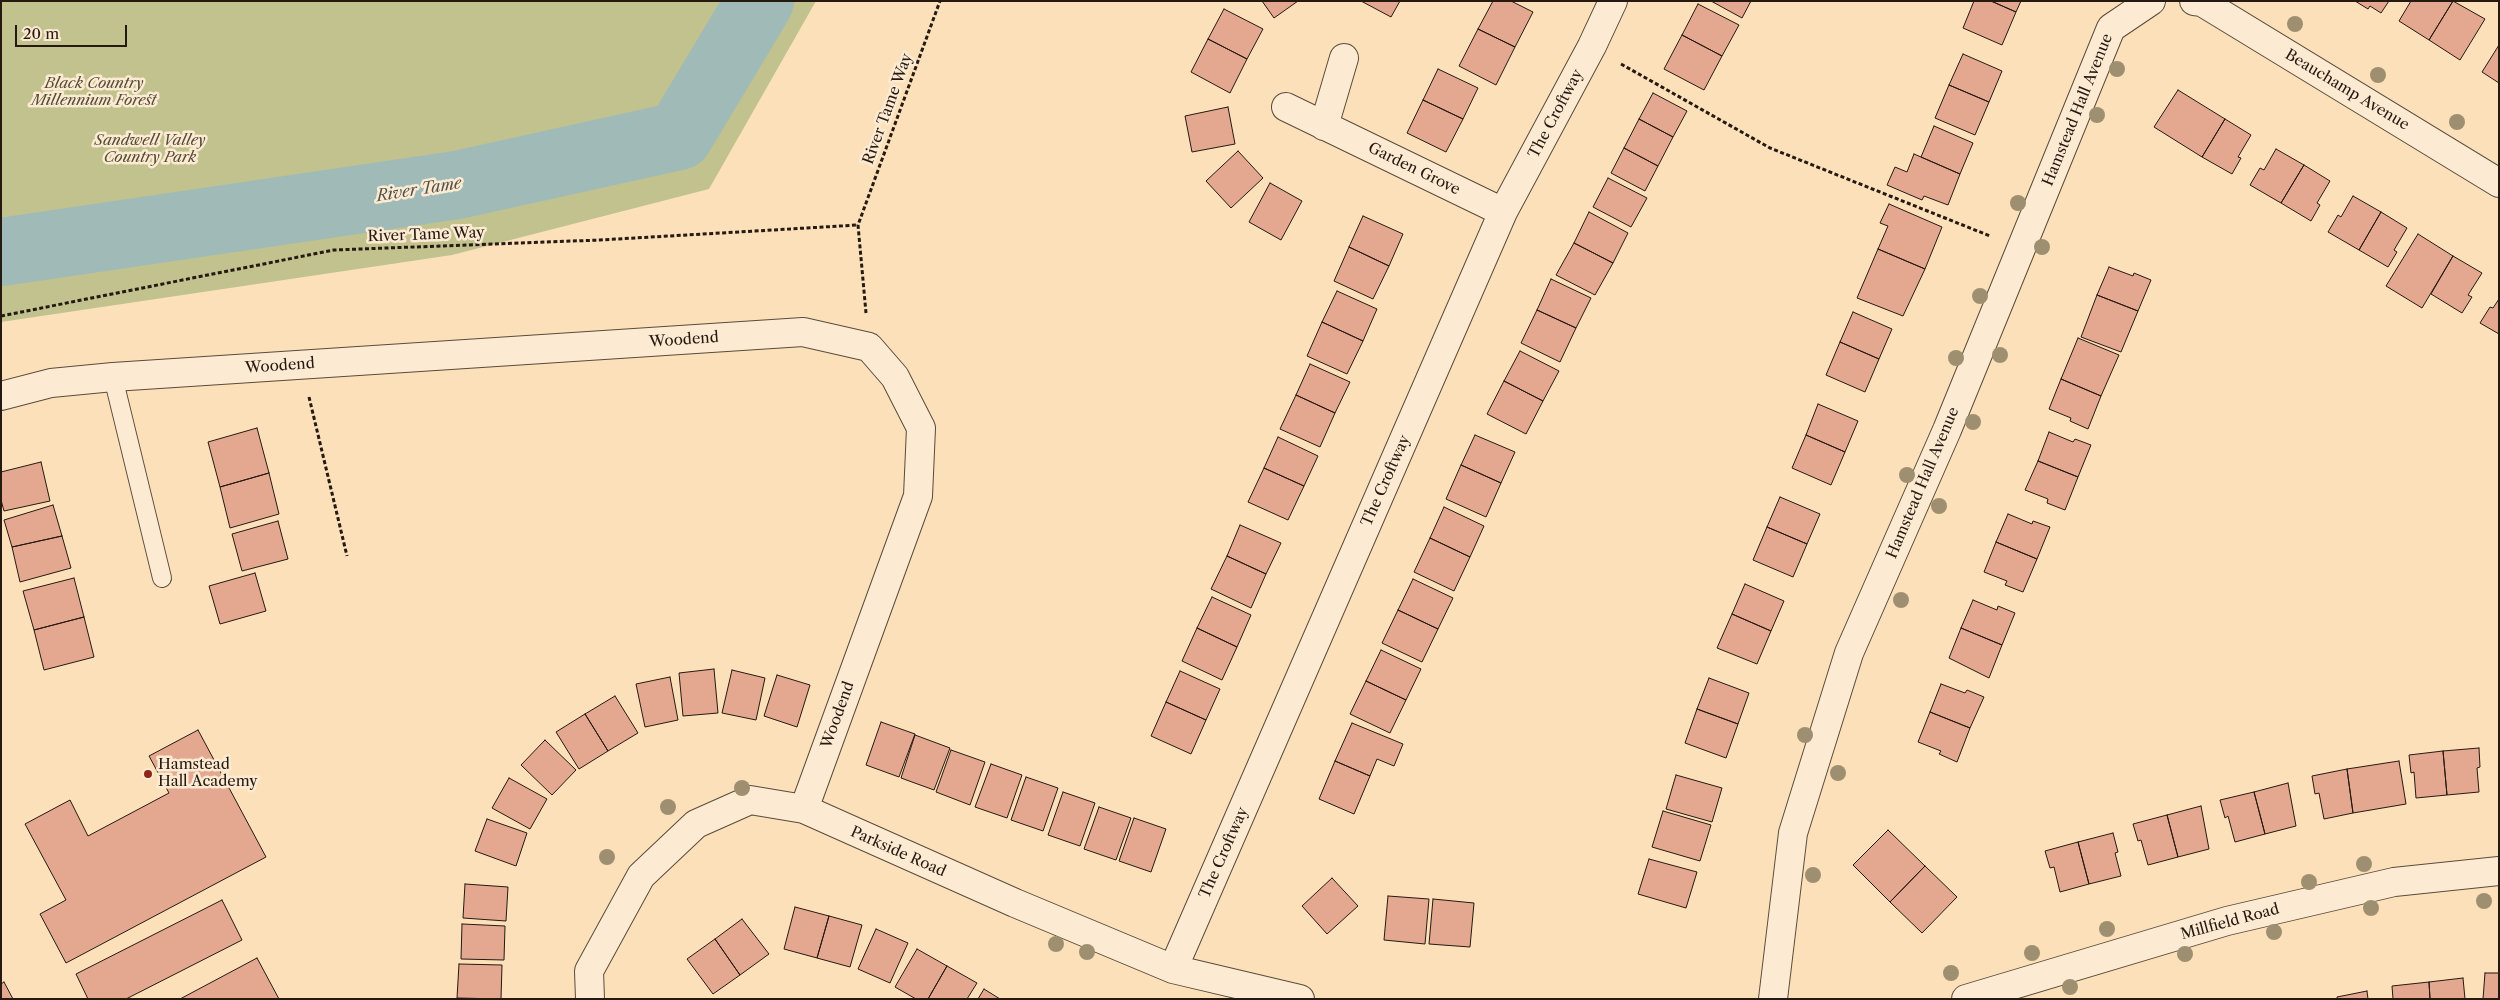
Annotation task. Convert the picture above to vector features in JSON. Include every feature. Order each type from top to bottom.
[{"type":"street","name":"The Croftway","points":[[1173,969],[1503,212],[1592,46],[1613,1]]},
{"type":"street","name":"Hamstead Hall Avenue","points":[[1773,999],[1793,833],[1849,653],[1946,430],[2111,28],[2151,1]]},
{"type":"street","name":"Beauchamp Avenue","points":[[2194,1],[2202,2],[2499,183]]},
{"type":"street","points":[[1324,126],[1344,58]]},
{"type":"street","name":"Garden Grove","points":[[1286,107],[1503,212]]},
{"type":"street","name":"Woodend","points":[[1,396],[51,383],[113,377],[803,332],[869,347],[895,377],[921,428],[918,496],[804,809]]},
{"type":"street","name":"Parkside Road","points":[[590,999],[589,971],[641,876],[696,824],[750,800],[804,809],[1015,904],[1173,969],[1300,999]]},
{"type":"street","name":"Millfield Road","points":[[1966,999],[2236,919],[2394,882],[2499,870]]},
{"type":"lane","points":[[113,377],[162,578]]},
{"type":"path","name":"River Tame Way","points":[[869,347],[858,225],[940,1]]},
{"type":"path","points":[[1592,46],[1632,71],[1770,148],[2021,248]]},
{"type":"path","name":"River Tame Way","points":[[1,316],[334,250],[600,240],[858,225]]},
{"type":"path","points":[[301,365],[347,556]]},
{"type":"green space","name":"Sandwell Valley Country Park","points":[[1,1],[816,1],[709,189],[452,255],[1,322]]},
{"type":"building","points":[[1262,1],[1298,1],[1274,18]]},
{"type":"building","points":[[1361,1],[1400,1],[1391,17]]},
{"type":"building","points":[[1493,1],[1511,1],[1533,12],[1515,47],[1478,29]]},
{"type":"building","points":[[1711,1],[1751,1],[1742,18]]},
{"type":"building","points":[[1974,1],[1991,1],[2016,12],[2002,45],[1963,28]]},
{"type":"building","points":[[1991,1],[2021,1],[2016,12]]},
{"type":"building","points":[[2355,1],[2389,1],[2381,13],[2370,6],[2368,9]]},
{"type":"building","points":[[2411,1],[2453,1],[2429,40],[2399,21]]},
{"type":"building","points":[[2453,1],[2485,19],[2460,60],[2429,40]]},
{"type":"building","points":[[1698,4],[1739,25],[1722,56],[1682,35]]},
{"type":"building","points":[[1224,9],[1263,29],[1247,59],[1208,39]]},
{"type":"building","points":[[1478,29],[1515,47],[1496,85],[1459,66]]},
{"type":"building","points":[[1682,35],[1722,56],[1704,90],[1664,69]]},
{"type":"building","points":[[1208,39],[1247,59],[1230,93],[1191,72]]},
{"type":"building","points":[[2499,45],[2499,83],[2482,72]]},
{"type":"building","points":[[1963,54],[2002,71],[1989,102],[1949,85]]},
{"type":"building","points":[[1438,69],[1478,88],[1463,119],[1423,100]]},
{"type":"building","points":[[1949,85],[1989,102],[1975,135],[1935,118]]},
{"type":"building","points":[[2178,90],[2225,119],[2202,157],[2154,127]]},
{"type":"building","points":[[1653,93],[1687,111],[1673,137],[1639,119]]},
{"type":"building","points":[[1423,100],[1463,119],[1446,152],[1407,133]]},
{"type":"building","points":[[1228,107],[1235,144],[1192,152],[1185,116]]},
{"type":"building","points":[[1639,119],[1673,137],[1658,166],[1624,148]]},
{"type":"building","points":[[2225,119],[2251,135],[2238,157],[2241,158],[2232,174],[2202,157]]},
{"type":"building","points":[[1934,126],[1973,143],[1960,174],[1921,157]]},
{"type":"building","points":[[1624,148],[1658,166],[1645,191],[1611,173]]},
{"type":"building","points":[[2276,149],[2304,165],[2281,203],[2250,185],[2260,168],[2264,170]]},
{"type":"building","points":[[1238,151],[1263,178],[1231,208],[1206,181]]},
{"type":"building","points":[[1914,154],[1960,174],[1948,205],[1924,196],[1922,200],[1887,185],[1895,167],[1907,172]]},
{"type":"building","points":[[2304,165],[2330,181],[2317,203],[2320,205],[2311,221],[2281,203]]},
{"type":"building","points":[[1608,178],[1647,198],[1631,227],[1593,207]]},
{"type":"building","points":[[1270,183],[1302,201],[1281,240],[1249,222]]},
{"type":"building","points":[[2353,196],[2381,212],[2359,250],[2328,232],[2338,215],[2341,217]]},
{"type":"building","points":[[1889,204],[1942,227],[1925,269],[1878,249],[1888,226],[1880,223]]},
{"type":"building","points":[[1589,212],[1628,233],[1613,263],[1574,243]]},
{"type":"building","points":[[2381,212],[2407,228],[2394,250],[2397,252],[2388,267],[2359,250]]},
{"type":"building","points":[[1363,216],[1403,234],[1389,266],[1349,247]]},
{"type":"building","points":[[2418,234],[2453,256],[2422,308],[2386,286]]},
{"type":"building","points":[[1574,243],[1613,263],[1595,295],[1556,275]]},
{"type":"building","points":[[1349,247],[1389,266],[1373,299],[1334,281]]},
{"type":"building","points":[[1878,249],[1925,269],[1903,316],[1857,298]]},
{"type":"building","points":[[2453,256],[2482,273],[2468,295],[2472,297],[2462,313],[2431,294]]},
{"type":"building","points":[[2109,267],[2133,276],[2134,273],[2151,280],[2138,311],[2097,295]]},
{"type":"building","points":[[1551,279],[1591,298],[1576,328],[1537,310]]},
{"type":"building","points":[[1337,291],[1377,309],[1363,341],[1322,322]]},
{"type":"building","points":[[2097,295],[2138,311],[2121,352],[2081,337]]},
{"type":"building","points":[[2499,299],[2499,334],[2480,323],[2490,307],[2493,308]]},
{"type":"building","points":[[1537,310],[1576,328],[1560,362],[1521,343]]},
{"type":"building","points":[[1853,312],[1892,329],[1879,359],[1840,342]]},
{"type":"building","points":[[1322,322],[1363,341],[1347,374],[1307,356]]},
{"type":"building","points":[[2078,338],[2119,355],[2101,396],[2061,379]]},
{"type":"building","points":[[1840,342],[1879,359],[1865,392],[1826,375]]},
{"type":"building","points":[[1520,351],[1559,371],[1543,401],[1504,381]]},
{"type":"building","points":[[1310,364],[1350,382],[1335,413],[1296,395]]},
{"type":"building","points":[[2061,379],[2101,396],[2088,429],[2070,421],[2071,418],[2049,409]]},
{"type":"building","points":[[1504,381],[1543,401],[1526,434],[1487,414]]},
{"type":"building","points":[[1296,395],[1335,413],[1320,447],[1280,429]]},
{"type":"building","points":[[1818,404],[1858,421],[1845,452],[1806,435]]},
{"type":"building","points":[[257,428],[269,473],[220,487],[208,442]]},
{"type":"building","points":[[2049,432],[2073,442],[2075,439],[2091,445],[2078,477],[2038,461]]},
{"type":"building","points":[[1475,435],[1515,452],[1501,483],[1461,465]]},
{"type":"building","points":[[1806,435],[1845,452],[1831,485],[1792,468]]},
{"type":"building","points":[[1278,437],[1318,456],[1304,486],[1264,468]]},
{"type":"building","points":[[2038,461],[2078,477],[2065,510],[2047,503],[2048,499],[2025,490]]},
{"type":"building","points":[[41,462],[50,501],[4,511],[1,500],[1,472]]},
{"type":"building","points":[[1461,465],[1501,483],[1486,517],[1446,499]]},
{"type":"building","points":[[1264,468],[1304,486],[1288,520],[1248,502]]},
{"type":"building","points":[[269,473],[279,514],[230,528],[220,487]]},
{"type":"building","points":[[1780,497],[1820,514],[1807,544],[1767,527]]},
{"type":"building","points":[[53,505],[62,536],[12,547],[4,520]]},
{"type":"building","points":[[1444,507],[1484,526],[1470,557],[1430,538]]},
{"type":"building","points":[[2008,514],[2032,524],[2033,521],[2050,527],[2037,559],[1996,542]]},
{"type":"building","points":[[278,521],[288,559],[242,571],[232,534]]},
{"type":"building","points":[[1240,525],[1281,543],[1266,574],[1227,556]]},
{"type":"building","points":[[1767,527],[1807,544],[1793,577],[1753,560]]},
{"type":"building","points":[[62,536],[71,568],[20,582],[12,547]]},
{"type":"building","points":[[1430,538],[1470,557],[1454,591],[1414,572]]},
{"type":"building","points":[[1996,542],[2037,559],[2023,592],[2005,585],[2007,581],[1984,572]]},
{"type":"building","points":[[1227,556],[1266,574],[1251,608],[1211,589]]},
{"type":"building","points":[[255,573],[266,611],[220,624],[209,586]]},
{"type":"building","points":[[74,578],[84,617],[34,630],[23,591]]},
{"type":"building","points":[[1413,579],[1453,598],[1438,629],[1398,610]]},
{"type":"building","points":[[1745,584],[1784,601],[1771,631],[1732,614]]},
{"type":"building","points":[[1212,597],[1251,615],[1237,647],[1197,628]]},
{"type":"building","points":[[1973,600],[1997,610],[1998,606],[2015,613],[2002,645],[1961,628]]},
{"type":"building","points":[[1398,610],[1438,629],[1422,662],[1382,643]]},
{"type":"building","points":[[1732,614],[1771,631],[1757,664],[1717,648]]},
{"type":"building","points":[[84,617],[94,657],[44,670],[34,630]]},
{"type":"building","points":[[1197,628],[1237,647],[1222,680],[1182,661]]},
{"type":"building","points":[[1961,628],[2002,645],[1989,678],[1949,658]]},
{"type":"building","points":[[1381,650],[1421,669],[1406,700],[1366,681]]},
{"type":"building","points":[[714,669],[718,713],[683,716],[679,673]]},
{"type":"building","points":[[732,670],[765,678],[756,720],[722,713]]},
{"type":"building","points":[[1180,671],[1220,689],[1206,720],[1166,702]]},
{"type":"building","points":[[777,675],[810,685],[797,727],[764,716]]},
{"type":"building","points":[[670,677],[678,720],[645,727],[636,684]]},
{"type":"building","points":[[1709,678],[1749,693],[1738,724],[1697,709]]},
{"type":"building","points":[[1366,681],[1406,700],[1390,733],[1350,714]]},
{"type":"building","points":[[1941,684],[1965,693],[1967,690],[1984,697],[1970,728],[1930,712]]},
{"type":"building","points":[[615,696],[638,733],[608,751],[585,714]]},
{"type":"building","points":[[1166,702],[1206,720],[1191,754],[1151,736]]},
{"type":"building","points":[[1697,709],[1738,724],[1726,758],[1685,743]]},
{"type":"building","points":[[1930,712],[1970,728],[1957,762],[1939,754],[1941,751],[1918,742]]},
{"type":"building","points":[[585,714],[608,751],[579,769],[556,732]]},
{"type":"building","points":[[881,722],[915,734],[899,777],[866,765]]},
{"type":"building","points":[[1352,723],[1403,744],[1394,766],[1377,759],[1370,776],[1335,761]]},
{"type":"building","points":[[198,730],[266,857],[66,963],[40,914],[66,900],[25,824],[70,800],[88,836],[169,793],[149,756]]},
{"type":"building","points":[[915,735],[950,748],[934,790],[901,778]]},
{"type":"building","points":[[545,740],[576,770],[552,795],[521,765]]},
{"type":"building","points":[[2479,748],[2480,767],[2477,768],[2479,792],[2447,795],[2443,751]]},
{"type":"building","points":[[951,750],[985,762],[970,805],[936,792]]},
{"type":"building","points":[[2443,751],[2447,795],[2416,798],[2414,772],[2411,773],[2409,755]]},
{"type":"building","points":[[1335,761],[1370,776],[1354,814],[1319,799]]},
{"type":"building","points":[[2399,761],[2406,804],[2353,813],[2347,769]]},
{"type":"building","points":[[991,764],[1022,775],[1007,818],[975,807]]},
{"type":"building","points":[[2347,769],[2353,813],[2324,819],[2319,793],[2315,794],[2312,776]]},
{"type":"building","points":[[1676,775],[1722,788],[1712,822],[1666,809]]},
{"type":"building","points":[[1026,777],[1058,788],[1043,831],[1011,820]]},
{"type":"building","points":[[509,778],[547,799],[530,829],[492,808]]},
{"type":"building","points":[[2288,783],[2296,826],[2265,834],[2254,792]]},
{"type":"building","points":[[1063,792],[1095,803],[1080,846],[1048,835]]},
{"type":"building","points":[[2254,792],[2265,834],[2235,842],[2228,816],[2225,818],[2220,800]]},
{"type":"building","points":[[2201,806],[2209,849],[2178,857],[2167,815]]},
{"type":"building","points":[[1099,807],[1131,818],[1116,860],[1084,849]]},
{"type":"building","points":[[1663,811],[1711,825],[1700,861],[1652,847]]},
{"type":"building","points":[[2167,815],[2178,857],[2148,865],[2141,840],[2138,841],[2133,824]]},
{"type":"building","points":[[1134,818],[1166,829],[1151,872],[1119,861]]},
{"type":"building","points":[[487,819],[527,833],[516,866],[475,851]]},
{"type":"building","points":[[1888,830],[1925,866],[1890,902],[1853,865]]},
{"type":"building","points":[[2113,833],[2118,852],[2115,853],[2121,876],[2089,884],[2078,842]]},
{"type":"building","points":[[2078,842],[2089,884],[2060,892],[2054,867],[2050,868],[2045,851]]},
{"type":"building","points":[[1649,859],[1697,872],[1686,908],[1638,894]]},
{"type":"building","points":[[1925,866],[1957,897],[1922,933],[1890,902]]},
{"type":"building","points":[[1332,878],[1358,906],[1327,934],[1302,906]]},
{"type":"building","points":[[465,884],[508,887],[506,921],[463,918]]},
{"type":"building","points":[[1388,896],[1429,899],[1425,944],[1384,940]]},
{"type":"building","points":[[1433,899],[1474,903],[1470,947],[1429,944]]},
{"type":"building","points":[[222,900],[242,940],[126,999],[88,999],[76,974]]},
{"type":"building","points":[[795,907],[829,916],[817,958],[784,949]]},
{"type":"building","points":[[829,916],[862,925],[850,967],[817,958]]},
{"type":"building","points":[[742,919],[769,954],[740,975],[715,939]]},
{"type":"building","points":[[462,924],[505,926],[504,960],[461,959]]},
{"type":"building","points":[[876,929],[908,943],[890,983],[858,969]]},
{"type":"building","points":[[715,939],[740,975],[713,994],[687,959]]},
{"type":"building","points":[[917,949],[947,966],[928,999],[916,999],[895,987]]},
{"type":"building","points":[[257,958],[279,999],[180,999]]},
{"type":"building","points":[[459,964],[502,965],[501,999],[457,998]]},
{"type":"building","points":[[947,966],[977,983],[967,999],[928,999]]},
{"type":"building","points":[[2485,973],[2499,973],[2499,999],[2483,999]]},
{"type":"building","points":[[2463,978],[2465,999],[2430,999],[2429,982]]},
{"type":"building","points":[[4,982],[13,999],[1,999],[1,984]]},
{"type":"building","points":[[2429,982],[2430,999],[2393,999],[2392,986]]},
{"type":"building","points":[[984,989],[1000,999],[978,999]]},
{"type":"building","points":[[2367,991],[2368,999],[2337,999],[2337,997]]},
{"type":"waterway","name":"River Tame","points":[[1,252],[457,185],[679,136],[760,1]]},
{"type":"place","name":"Hamstead Hall Academy","points":[[148,774]]},
{"type":"park label","name":"Black Country Millennium Forest","points":[[94,92]]}]
